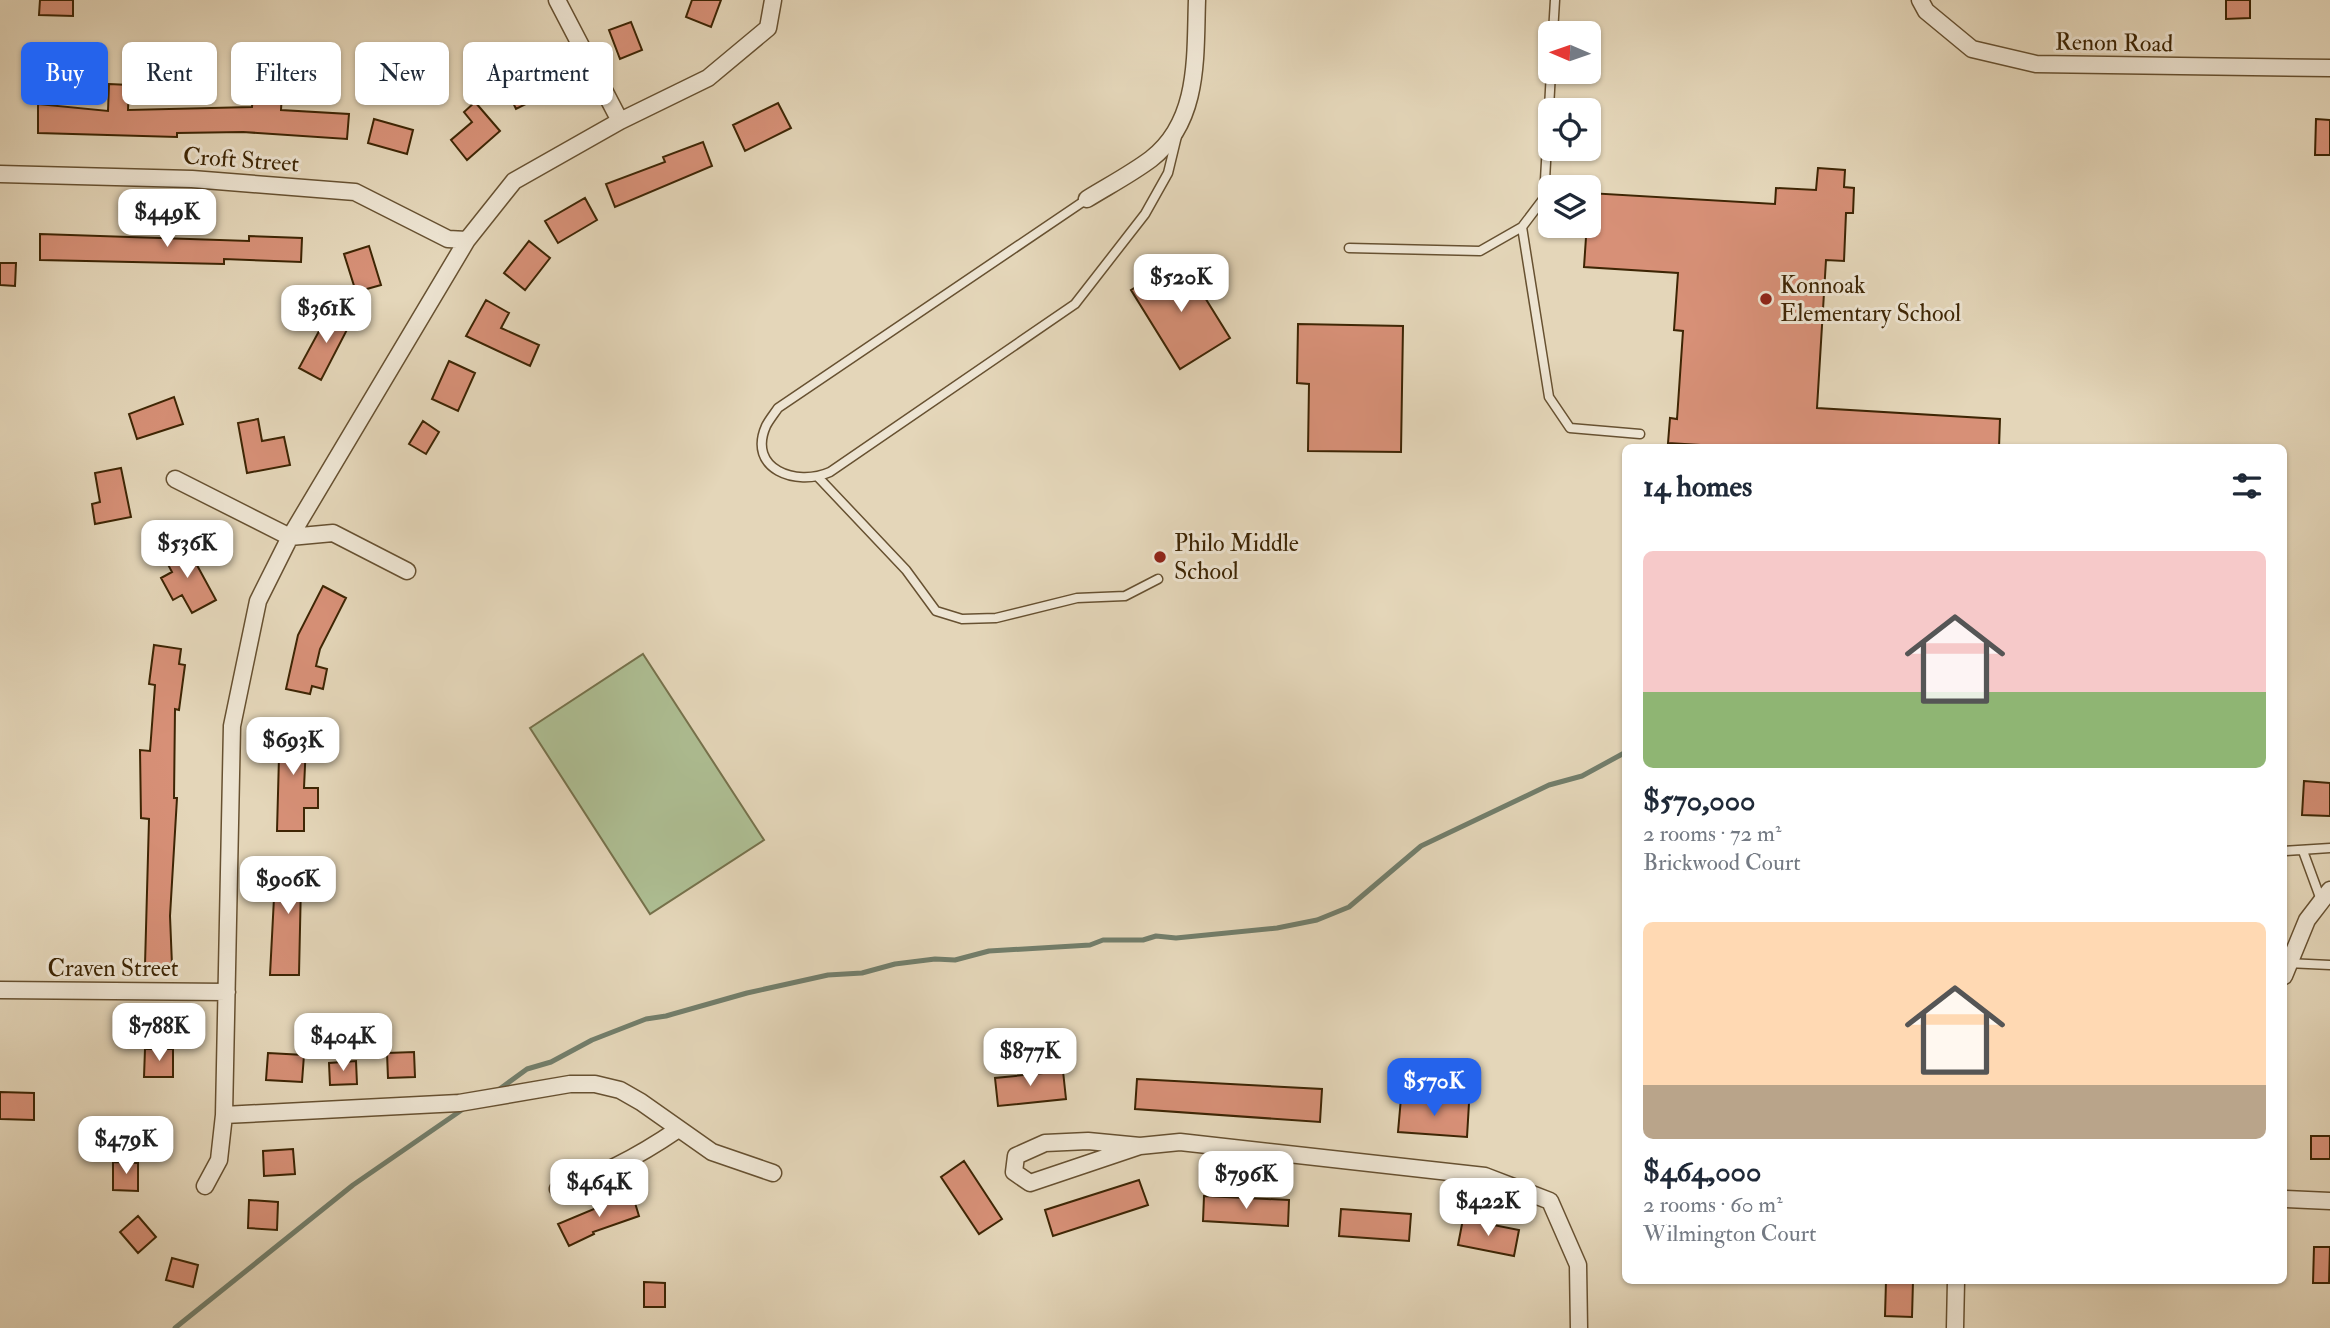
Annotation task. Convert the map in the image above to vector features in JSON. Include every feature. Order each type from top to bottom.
[{"type":"street","points":[[557,0],[620,121]]},
{"type":"street","points":[[205,1186],[219,1160],[224,1115],[232,726],[258,601],[290,537],[467,240],[514,181],[620,121],[708,78],[768,28],[773,0]]},
{"type":"street","points":[[1087,200],[1151,159],[1179,128],[1190,97],[1197,0]]},
{"type":"street","name":"Renon Road","points":[[1920,0],[1926,11],[1972,49],[2036,64],[2330,68]]},
{"type":"street","name":"Croft Street","points":[[0,174],[192,178],[355,192],[448,239],[467,240]]},
{"type":"street","points":[[175,479],[290,537],[333,533],[407,571]]},
{"type":"street","points":[[2287,968],[2307,920],[2325,895]]},
{"type":"street","name":"Craven Street","points":[[0,990],[226,992]]},
{"type":"street","points":[[224,1115],[459,1103],[570,1084],[595,1084],[620,1090],[712,1152],[773,1173]]},
{"type":"street","points":[[558,1189],[597,1178],[642,1154],[677,1130]]},
{"type":"street","points":[[1140,1146],[1030,1183],[1014,1172],[1016,1156],[1045,1143],[1088,1141],[1140,1146],[1180,1142],[1485,1176],[1550,1201],[1578,1265],[1579,1328]]},
{"type":"street","points":[[2287,1199],[2330,1201]]},
{"type":"street","points":[[1955,1328],[1956,1284]]},
{"type":"lane","points":[[1554,21],[1555,0]]},
{"type":"lane","points":[[1349,247],[1480,251],[1522,227],[1544,198],[1550,84]]},
{"type":"lane","points":[[1087,200],[778,408],[765,428],[763,453],[784,477],[818,477],[830,472],[1075,304],[1145,214],[1168,173],[1179,128]]},
{"type":"lane","points":[[1522,227],[1549,397],[1570,428],[1640,434]]},
{"type":"lane","points":[[818,477],[906,570],[936,611],[962,619],[996,618],[1077,598],[1125,596],[1158,579]]},
{"type":"lane","points":[[2287,850],[2330,848]]},
{"type":"lane","points":[[2303,851],[2325,895]]},
{"type":"lane","points":[[2287,970],[2330,965]]},
{"type":"green space","points":[[643,654],[764,840],[650,914],[530,728]]},
{"type":"building","points":[[40,0],[73,0],[73,16],[39,15]]},
{"type":"building","points":[[692,0],[721,0],[711,27],[686,17]]},
{"type":"building","points":[[2226,0],[2250,0],[2250,18],[2226,19]]},
{"type":"building","points":[[631,22],[642,50],[620,59],[609,30]]},
{"type":"building","points":[[109,84],[122,85],[122,105],[128,105],[128,110],[281,105],[281,110],[349,114],[347,139],[243,132],[177,133],[177,137],[38,133],[38,105],[108,111]]},
{"type":"building","points":[[778,103],[791,128],[745,151],[733,125]]},
{"type":"building","points":[[472,105],[478,105],[500,131],[467,160],[451,140],[472,122],[464,112]]},
{"type":"building","points":[[374,119],[413,130],[407,154],[368,143]]},
{"type":"building","points":[[2316,119],[2330,120],[2330,155],[2315,155]]},
{"type":"building","points":[[703,142],[712,166],[615,207],[606,184],[665,162],[663,157]]},
{"type":"building","points":[[1818,168],[1845,170],[1844,187],[1854,188],[1853,213],[1846,213],[1844,261],[1826,260],[1817,408],[2000,419],[1999,444],[1668,443],[1670,418],[1677,419],[1683,331],[1674,330],[1678,273],[1584,267],[1586,238],[1601,238],[1601,194],[1775,204],[1776,188],[1816,190]]},
{"type":"building","points":[[585,198],[597,220],[558,243],[545,221]]},
{"type":"building","points":[[40,234],[249,241],[249,236],[302,238],[301,262],[224,259],[224,264],[40,260]]},
{"type":"building","points":[[529,241],[550,258],[525,290],[504,273]]},
{"type":"building","points":[[369,246],[381,285],[356,292],[344,254]]},
{"type":"building","points":[[1181,259],[1230,338],[1180,369],[1131,290]]},
{"type":"building","points":[[0,263],[16,263],[15,286],[0,285]]},
{"type":"building","points":[[486,300],[509,313],[501,328],[539,345],[530,366],[466,336]]},
{"type":"building","points":[[331,309],[352,320],[321,380],[299,368]]},
{"type":"building","points":[[1298,324],[1403,326],[1401,452],[1308,451],[1309,384],[1297,383]]},
{"type":"building","points":[[449,361],[475,373],[458,411],[432,399]]},
{"type":"building","points":[[174,397],[183,424],[137,439],[129,414]]},
{"type":"building","points":[[258,419],[262,441],[284,437],[290,465],[247,473],[238,423]]},
{"type":"building","points":[[423,421],[439,432],[426,454],[409,444]]},
{"type":"building","points":[[121,468],[131,517],[95,524],[92,504],[100,502],[95,473]]},
{"type":"building","points":[[186,545],[216,600],[192,613],[182,595],[173,600],[161,578],[172,572],[164,557]]},
{"type":"building","points":[[323,586],[346,598],[320,649],[316,666],[327,669],[323,689],[312,686],[310,694],[286,689],[298,635]]},
{"type":"building","points":[[154,645],[181,649],[179,664],[185,665],[179,710],[175,709],[174,798],[177,798],[170,916],[172,965],[145,965],[149,819],[141,818],[140,750],[150,751],[155,685],[149,684]]},
{"type":"building","points":[[280,719],[307,721],[304,788],[318,788],[318,808],[304,808],[304,831],[277,831]]},
{"type":"building","points":[[2304,781],[2330,783],[2330,816],[2302,815]]},
{"type":"building","points":[[276,859],[302,860],[301,867],[314,868],[313,884],[301,883],[299,975],[270,975]]},
{"type":"building","points":[[145,1049],[173,1049],[173,1077],[144,1077]]},
{"type":"building","points":[[414,1052],[415,1077],[388,1078],[387,1053]]},
{"type":"building","points":[[268,1053],[304,1055],[302,1082],[266,1080]]},
{"type":"building","points":[[356,1061],[357,1084],[330,1085],[329,1063]]},
{"type":"building","points":[[1063,1071],[1066,1099],[998,1106],[995,1078]]},
{"type":"building","points":[[1137,1079],[1322,1089],[1320,1122],[1135,1109]]},
{"type":"building","points":[[0,1092],[34,1093],[34,1120],[0,1119]]},
{"type":"building","points":[[1401,1098],[1469,1103],[1467,1137],[1398,1132]]},
{"type":"building","points":[[2311,1136],[2330,1136],[2330,1159],[2311,1159]]},
{"type":"building","points":[[293,1149],[295,1174],[264,1176],[263,1151]]},
{"type":"building","points":[[964,1161],[1002,1219],[979,1234],[941,1177]]},
{"type":"building","points":[[113,1162],[138,1163],[138,1191],[113,1190]]},
{"type":"building","points":[[1139,1180],[1148,1205],[1053,1236],[1045,1210]]},
{"type":"building","points":[[632,1193],[639,1216],[593,1232],[594,1234],[569,1246],[558,1224]]},
{"type":"building","points":[[1204,1196],[1289,1200],[1288,1226],[1203,1221]]},
{"type":"building","points":[[249,1200],[278,1202],[277,1230],[248,1228]]},
{"type":"building","points":[[1341,1209],[1411,1214],[1409,1241],[1339,1236]]},
{"type":"building","points":[[138,1216],[156,1237],[138,1253],[120,1232]]},
{"type":"building","points":[[1463,1219],[1519,1230],[1514,1256],[1458,1245]]},
{"type":"building","points":[[2314,1247],[2330,1247],[2329,1283],[2313,1283]]},
{"type":"building","points":[[172,1258],[198,1265],[193,1287],[166,1280]]},
{"type":"building","points":[[644,1282],[665,1283],[665,1307],[644,1307]]},
{"type":"building","points":[[1886,1284],[1913,1284],[1912,1317],[1885,1316]]},
{"type":"waterway","points":[[497,1091],[527,1069],[551,1062],[592,1040],[646,1019],[828,975],[862,973],[895,964],[935,959],[955,960],[989,951],[1090,945],[1103,940],[1143,940],[1156,936],[1176,938],[1277,928],[1317,920],[1349,907],[1421,846],[1549,785],[1582,776],[1622,754]]},
{"type":"waterway","points":[[175,1328],[353,1185],[466,1107]]},
{"type":"place","name":"Konnoak Elementary School","points":[[1766,299]]},
{"type":"place","name":"Philo Middle School","points":[[1160,557]]}]
